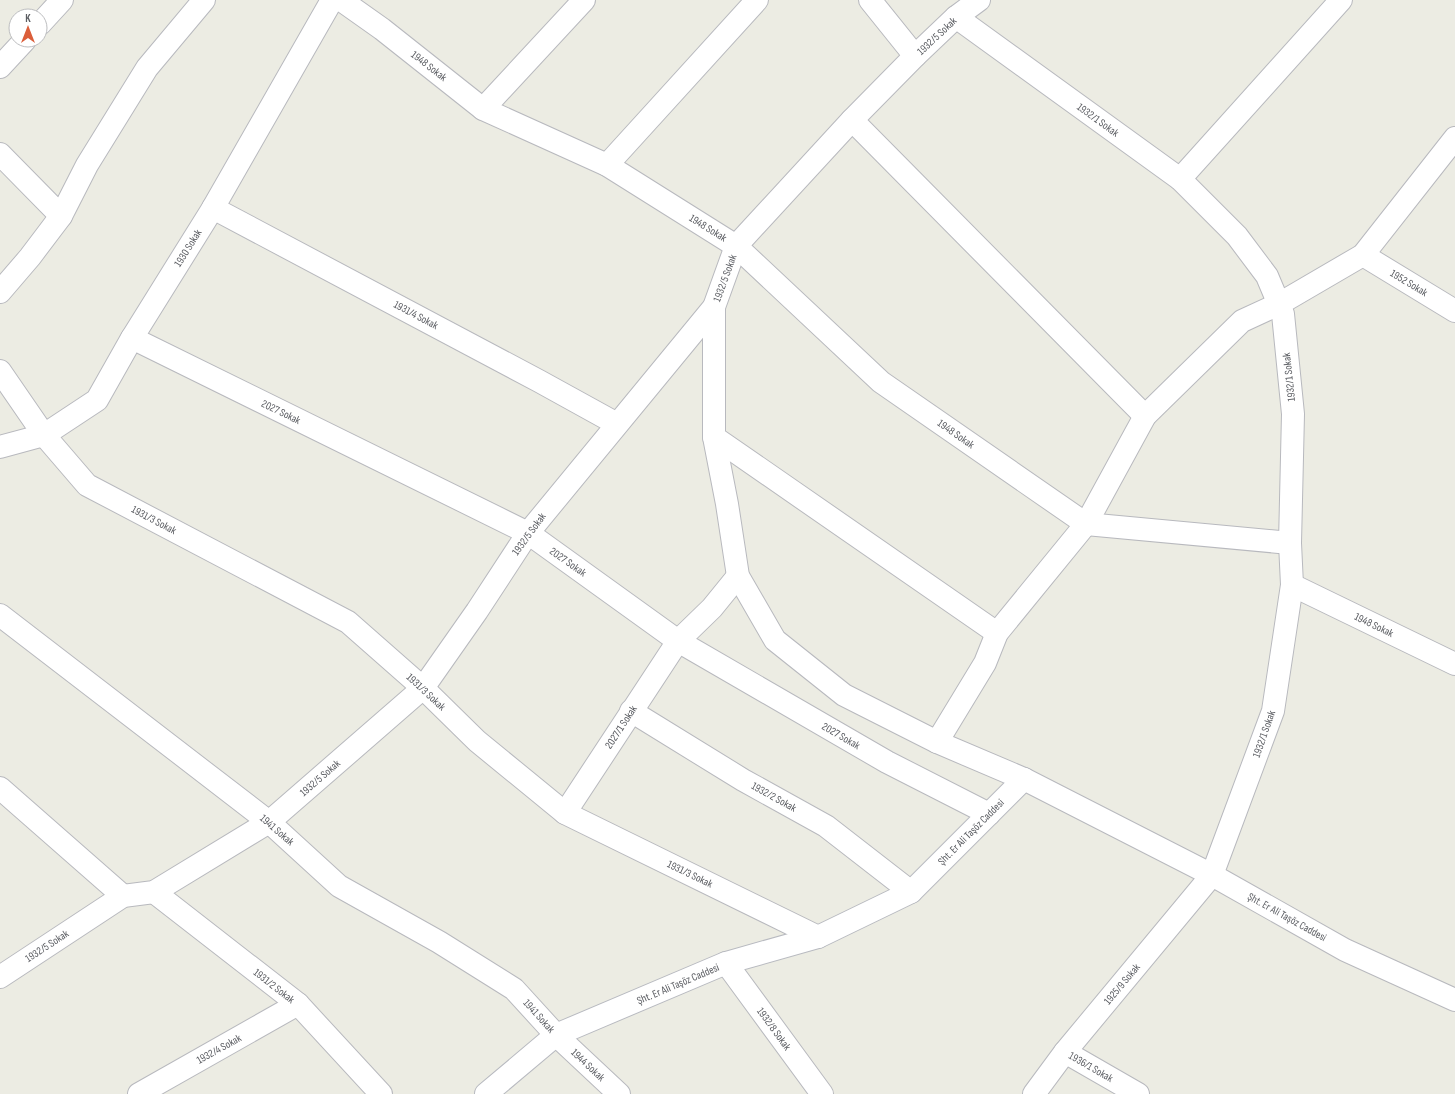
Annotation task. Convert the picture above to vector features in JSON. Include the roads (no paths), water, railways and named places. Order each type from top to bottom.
[{"type":"street","points":[[48,15],[62,0]]},
{"type":"street","points":[[0,292],[30,257],[60,216],[87,165],[147,68],[204,0]]},
{"type":"street","name":"1930 Sokak","points":[[0,447],[44,435],[97,400],[132,338],[213,208],[332,0]]},
{"type":"street","name":"1948 Sokak","points":[[341,0],[382,29],[483,109],[607,165],[736,246],[881,382],[1086,524]]},
{"type":"street","points":[[483,109],[584,0]]},
{"type":"street","points":[[607,165],[757,0]]},
{"type":"street","points":[[870,0],[915,56]]},
{"type":"street","name":"1932/5 Sokak","points":[[0,977],[123,896],[154,892],[269,822],[423,688],[477,611],[528,534],[714,307],[736,246],[852,120],[915,56],[956,17],[979,0]]},
{"type":"street","points":[[1180,179],[1341,0]]},
{"type":"street","name":"1932/1 Sokak","points":[[956,17],[1180,179],[1237,236],[1267,276],[1283,314],[1293,414],[1290,543],[1292,585],[1273,711],[1212,875]]},
{"type":"street","points":[[0,67],[18,48]]},
{"type":"street","points":[[852,120],[1145,416]]},
{"type":"street","points":[[937,742],[985,662],[997,634],[1086,524],[1145,416],[1242,321],[1279,304],[1363,255],[1455,138]]},
{"type":"street","points":[[0,154],[60,216]]},
{"type":"street","name":"1931/4 Sokak","points":[[213,208],[617,424]]},
{"type":"street","name":"1952 Sokak","points":[[1363,255],[1455,311]]},
{"type":"street","points":[[714,307],[714,437],[727,504],[738,576],[775,640],[844,695],[937,742],[1024,779]]},
{"type":"street","name":"2027 Sokak","points":[[132,338],[528,534],[678,641],[887,762],[989,814]]},
{"type":"street","name":"1931/3 Sokak","points":[[0,371],[44,435],[87,485],[348,622],[423,688],[477,741],[566,813],[818,937]]},
{"type":"street","points":[[714,437],[997,634]]},
{"type":"street","points":[[1086,524],[1290,543]]},
{"type":"street","name":"2027/1 Sokak","points":[[566,813],[678,641],[712,608],[738,576]]},
{"type":"street","name":"1948 Sokak","points":[[1292,585],[1455,664]]},
{"type":"street","name":"1941 Sokak","points":[[0,615],[269,822],[340,886],[439,942],[514,989],[556,1035]]},
{"type":"street","name":"1932/2 Sokak","points":[[631,711],[743,780],[826,826],[911,892]]},
{"type":"street","name":"Şht. Er Ali Taşöz Caddesi","points":[[486,1094],[556,1035],[726,963],[818,937],[911,892],[1024,779],[1212,875],[1345,950],[1455,1000]]},
{"type":"street","points":[[1,790],[123,896]]},
{"type":"street","name":"1925/9 Sokak","points":[[1034,1094],[1065,1052],[1212,875]]},
{"type":"street","name":"1931/2 Sokak","points":[[154,892],[298,1004],[381,1094]]},
{"type":"street","name":"1932/8 Sokak","points":[[726,963],[822,1094]]},
{"type":"street","name":"1932/4 Sokak","points":[[139,1094],[298,1004]]},
{"type":"street","name":"1944 Sokak","points":[[556,1035],[619,1094]]},
{"type":"street","name":"1936/1 Sokak","points":[[1065,1052],[1138,1094]]}]
